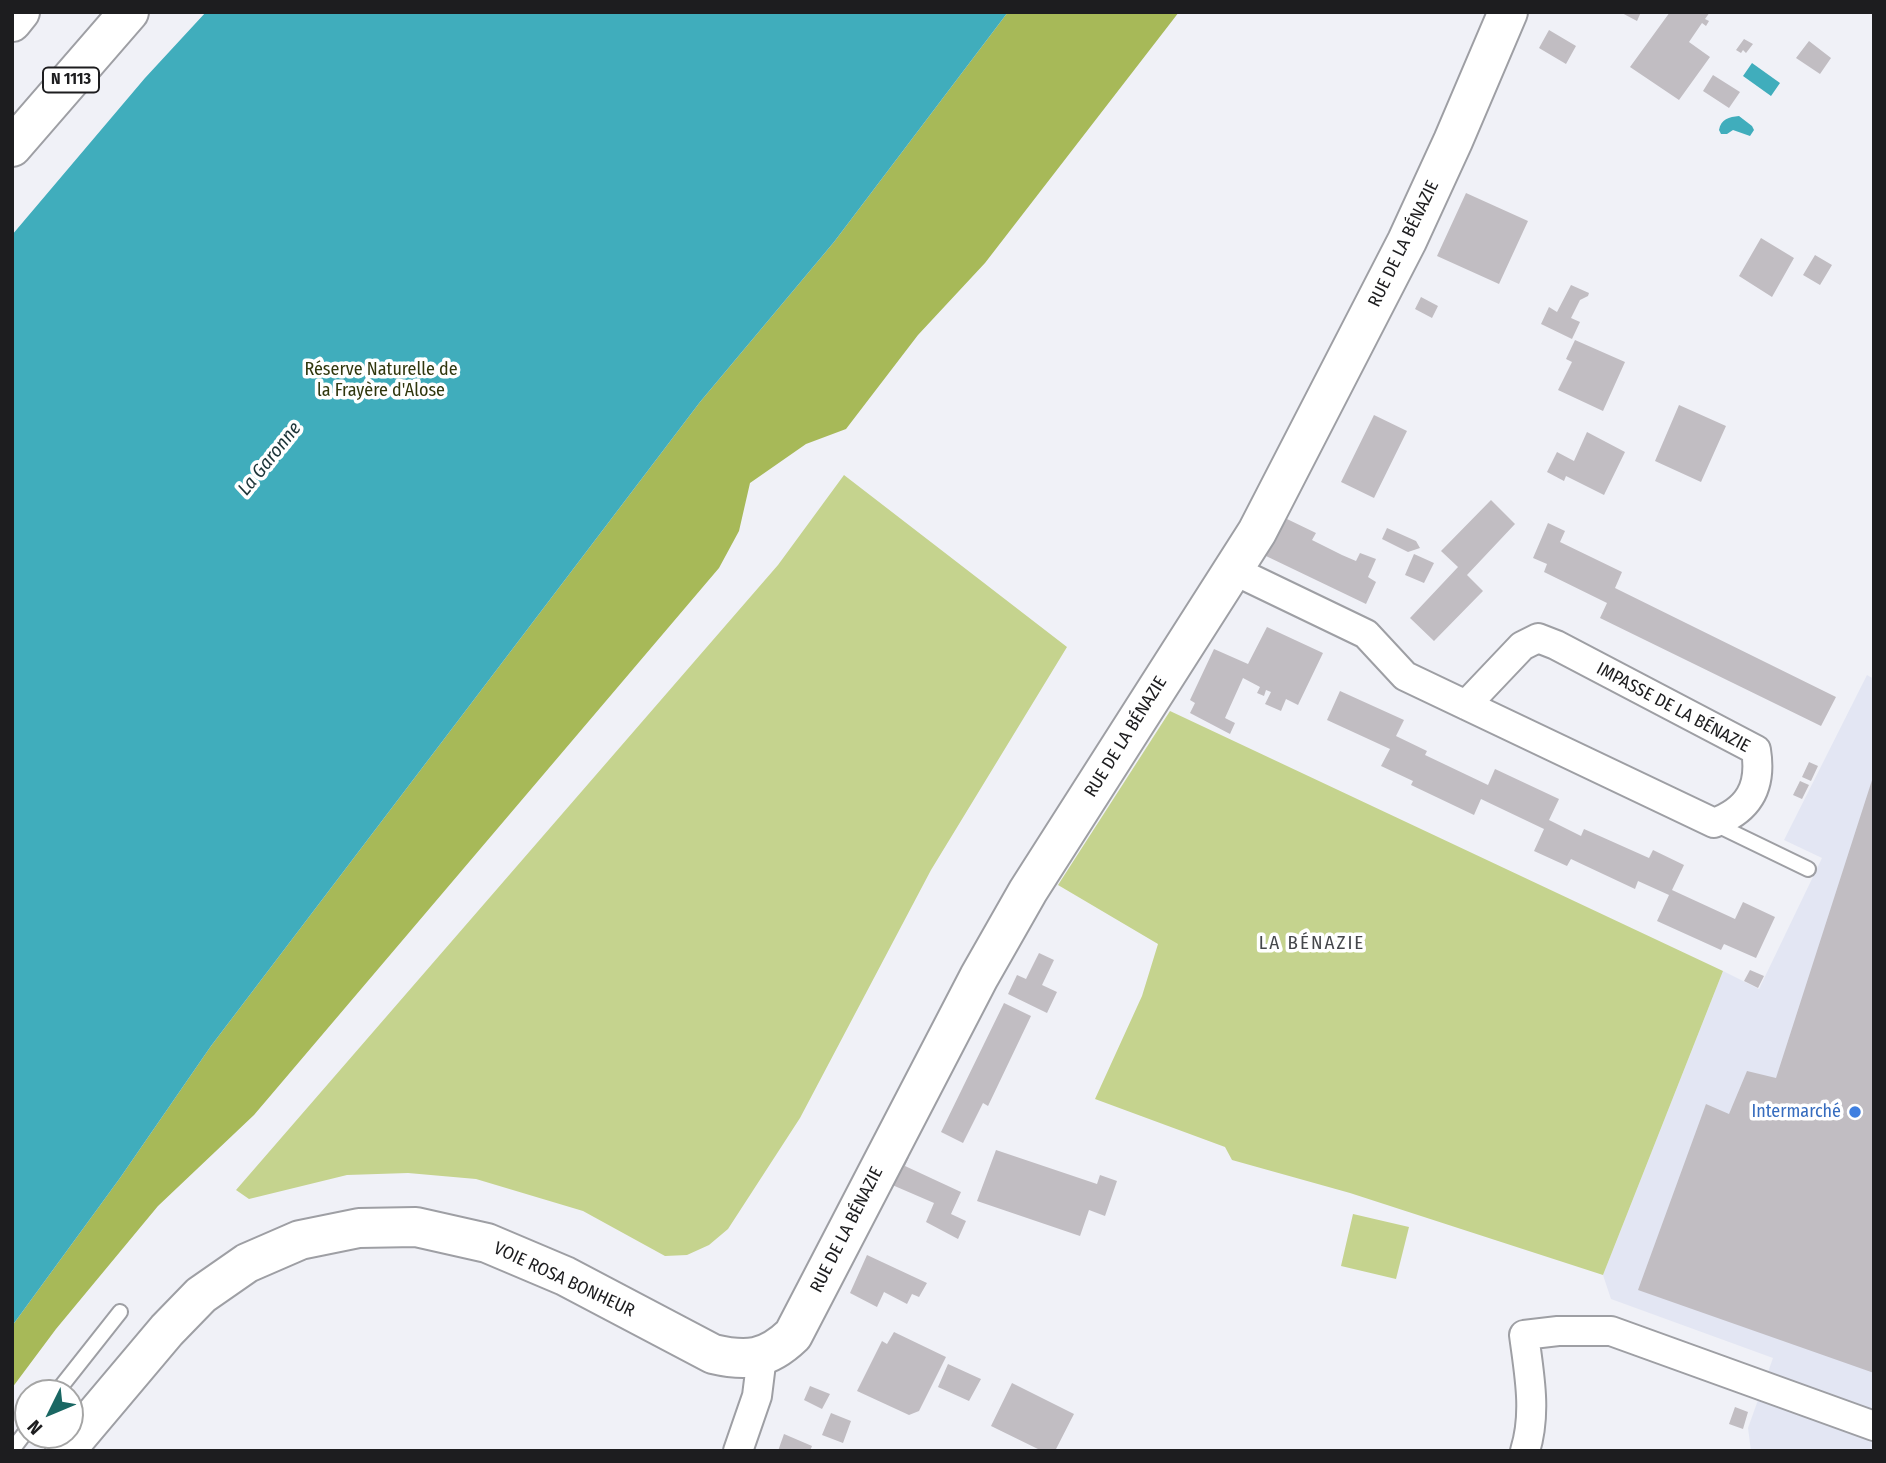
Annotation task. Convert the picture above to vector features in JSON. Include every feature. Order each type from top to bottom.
[{"type":"street","points":[[12,22],[20,12]]},
{"type":"street","name":"N 1113","points":[[12,147],[129,12]]},
{"type":"street","name":"RUE DE LA BÉNAZIE","points":[[762,1356],[780,1347],[793,1335],[991,956],[1028,891],[1256,532],[1407,242],[1508,12]]},
{"type":"street","points":[[1233,570],[1366,634],[1405,676],[1714,823]]},
{"type":"street","name":"IMPASSE DE LA BÉNAZIE","points":[[1466,705],[1522,646],[1538,638],[1556,645],[1756,750],[1759,767],[1756,784],[1749,799],[1730,817],[1714,823]]},
{"type":"street","name":"VOIE ROSA BONHEUR","points":[[84,1424],[201,1295],[247,1263],[300,1240],[359,1227],[416,1227],[487,1243],[565,1276],[713,1354],[738,1360],[762,1356]]},
{"type":"street","points":[[1525,1451],[1529,1439],[1532,1397],[1524,1335],[1558,1331],[1611,1331],[1874,1426]]},
{"type":"street","points":[[738,1451],[757,1396],[762,1356]]},
{"type":"lane","points":[[1714,823],[1808,869]]},
{"type":"lane","points":[[67,1379],[120,1312]]},
{"type":"shaded area","points":[[1867,675],[1874,679],[1874,1451],[1751,1451],[1748,1428],[1773,1358],[1611,1299],[1603,1275],[1723,971],[1759,989],[1822,858],[1784,840]]},
{"type":"green space","points":[[1008,12],[1179,12],[985,263],[918,335],[846,429],[806,444],[750,483],[739,531],[719,568],[254,1115],[158,1206],[56,1329],[19,1379],[14,1379],[12,1388],[12,1326],[120,1178],[211,1046],[700,402],[834,242]]},
{"type":"green space","points":[[844,475],[1067,647],[931,870],[800,1118],[728,1229],[709,1245],[687,1255],[665,1256],[583,1211],[476,1179],[408,1173],[347,1175],[249,1199],[236,1190],[778,565]]},
{"type":"green space","points":[[1170,711],[1723,971],[1603,1275],[1350,1193],[1232,1160],[1225,1147],[1095,1099],[1142,996],[1158,944],[1058,885]]},
{"type":"green space","points":[[1353,1214],[1409,1227],[1396,1279],[1341,1266]]},
{"type":"water","name":"Réserve Naturelle de la Frayère d'Alose","points":[[206,12],[1008,12],[834,242],[700,402],[211,1046],[120,1178],[12,1326],[12,235],[145,78]]},
{"type":"water","points":[[1752,63],[1780,83],[1771,96],[1743,76]]},
{"type":"water","points":[[1739,116],[1752,126],[1754,130],[1750,136],[1733,130],[1721,134],[1719,130],[1724,121]]},
{"type":"building","points":[[1620,12],[1641,12],[1637,21]]},
{"type":"building","points":[[1670,12],[1710,12],[1705,19],[1709,21],[1706,26],[1702,23],[1689,42],[1710,57],[1679,100],[1630,67]]},
{"type":"building","points":[[1549,30],[1576,46],[1566,64],[1539,48]]},
{"type":"building","points":[[1744,39],[1753,44],[1746,53],[1743,50],[1741,53],[1736,50]]},
{"type":"building","points":[[1809,41],[1831,58],[1820,74],[1796,58]]},
{"type":"building","points":[[1713,75],[1740,92],[1729,108],[1703,91]]},
{"type":"building","points":[[1466,193],[1528,221],[1499,284],[1437,256]]},
{"type":"building","points":[[1761,238],[1794,258],[1772,297],[1739,276]]},
{"type":"building","points":[[1815,255],[1832,265],[1820,285],[1803,275]]},
{"type":"building","points":[[1571,285],[1589,293],[1580,300],[1571,318],[1580,322],[1572,339],[1541,324],[1549,307],[1557,312]]},
{"type":"building","points":[[1421,297],[1438,306],[1432,318],[1415,309]]},
{"type":"building","points":[[1575,340],[1625,362],[1603,411],[1558,390],[1572,362],[1566,359]]},
{"type":"building","points":[[1679,405],[1726,426],[1701,482],[1655,461]]},
{"type":"building","points":[[1374,415],[1407,431],[1374,498],[1341,482]]},
{"type":"building","points":[[1587,432],[1625,452],[1604,495],[1566,476],[1564,481],[1547,472],[1557,452],[1574,461]]},
{"type":"building","points":[[1491,500],[1515,524],[1467,575],[1483,591],[1434,641],[1410,618],[1458,567],[1441,551]]},
{"type":"building","points":[[1287,519],[1316,533],[1312,540],[1342,555],[1356,561],[1360,553],[1376,559],[1368,577],[1376,582],[1366,604],[1266,556]]},
{"type":"building","points":[[1548,523],[1565,531],[1560,542],[1622,572],[1615,588],[1836,697],[1821,726],[1600,618],[1607,603],[1544,572],[1547,564],[1533,558]]},
{"type":"building","points":[[1387,528],[1416,541],[1420,548],[1408,552],[1382,539]]},
{"type":"building","points":[[1414,554],[1434,563],[1424,583],[1405,575]]},
{"type":"building","points":[[1267,627],[1323,653],[1298,705],[1286,699],[1281,711],[1265,704],[1271,692],[1266,690],[1264,696],[1257,693],[1260,687],[1243,678],[1225,718],[1235,723],[1230,734],[1190,713],[1195,703],[1190,700],[1214,649],[1248,664]]},
{"type":"building","points":[[1340,691],[1404,720],[1396,736],[1427,751],[1425,755],[1488,785],[1495,769],[1559,799],[1549,820],[1581,836],[1584,829],[1649,858],[1653,850],[1684,865],[1672,890],[1735,919],[1743,902],[1775,917],[1756,958],[1724,944],[1721,950],[1657,921],[1669,895],[1638,881],[1635,889],[1571,859],[1567,866],[1534,851],[1544,829],[1481,799],[1474,815],[1411,785],[1413,781],[1381,766],[1390,749],[1327,720]]},
{"type":"building","points":[[1809,762],[1818,766],[1811,781],[1802,777]]},
{"type":"building","points":[[1873,777],[1874,1373],[1638,1290],[1706,1104],[1729,1114],[1747,1071],[1776,1078]]},
{"type":"building","points":[[1800,781],[1809,785],[1802,799],[1793,795]]},
{"type":"building","points":[[1039,953],[1054,960],[1042,985],[1057,992],[1047,1013],[1008,994],[1017,975],[1026,979]]},
{"type":"building","points":[[1750,970],[1764,976],[1758,988],[1744,981]]},
{"type":"building","points":[[1004,1003],[1031,1016],[988,1106],[983,1103],[963,1143],[941,1132]]},
{"type":"building","points":[[996,1150],[1097,1184],[1100,1175],[1117,1181],[1105,1216],[1089,1210],[1080,1236],[977,1201]]},
{"type":"building","points":[[905,1155],[909,1157],[905,1166],[961,1192],[951,1214],[966,1221],[958,1239],[926,1222],[934,1203],[890,1184]]},
{"type":"building","points":[[867,1255],[927,1283],[919,1297],[912,1294],[907,1304],[884,1292],[877,1307],[850,1293]]},
{"type":"building","points":[[894,1332],[946,1357],[919,1411],[909,1415],[857,1391],[882,1341],[887,1344]]},
{"type":"building","points":[[948,1364],[981,1379],[969,1401],[938,1387]]},
{"type":"building","points":[[1012,1383],[1074,1414],[1055,1451],[1042,1451],[991,1426]]},
{"type":"building","points":[[810,1386],[830,1394],[822,1409],[804,1400]]},
{"type":"building","points":[[1735,1407],[1748,1412],[1743,1429],[1729,1424]]},
{"type":"building","points":[[831,1413],[851,1421],[843,1443],[822,1435]]},
{"type":"building","points":[[784,1434],[812,1446],[810,1451],[778,1451]]},
{"type":"place","name":"Intermarché","points":[[1855,1112]]},
{"type":"district","name":"LA BÉNAZIE","points":[[1312,944]]},
{"type":"water label","name":"La Garonne","points":[[270,459]]}]
